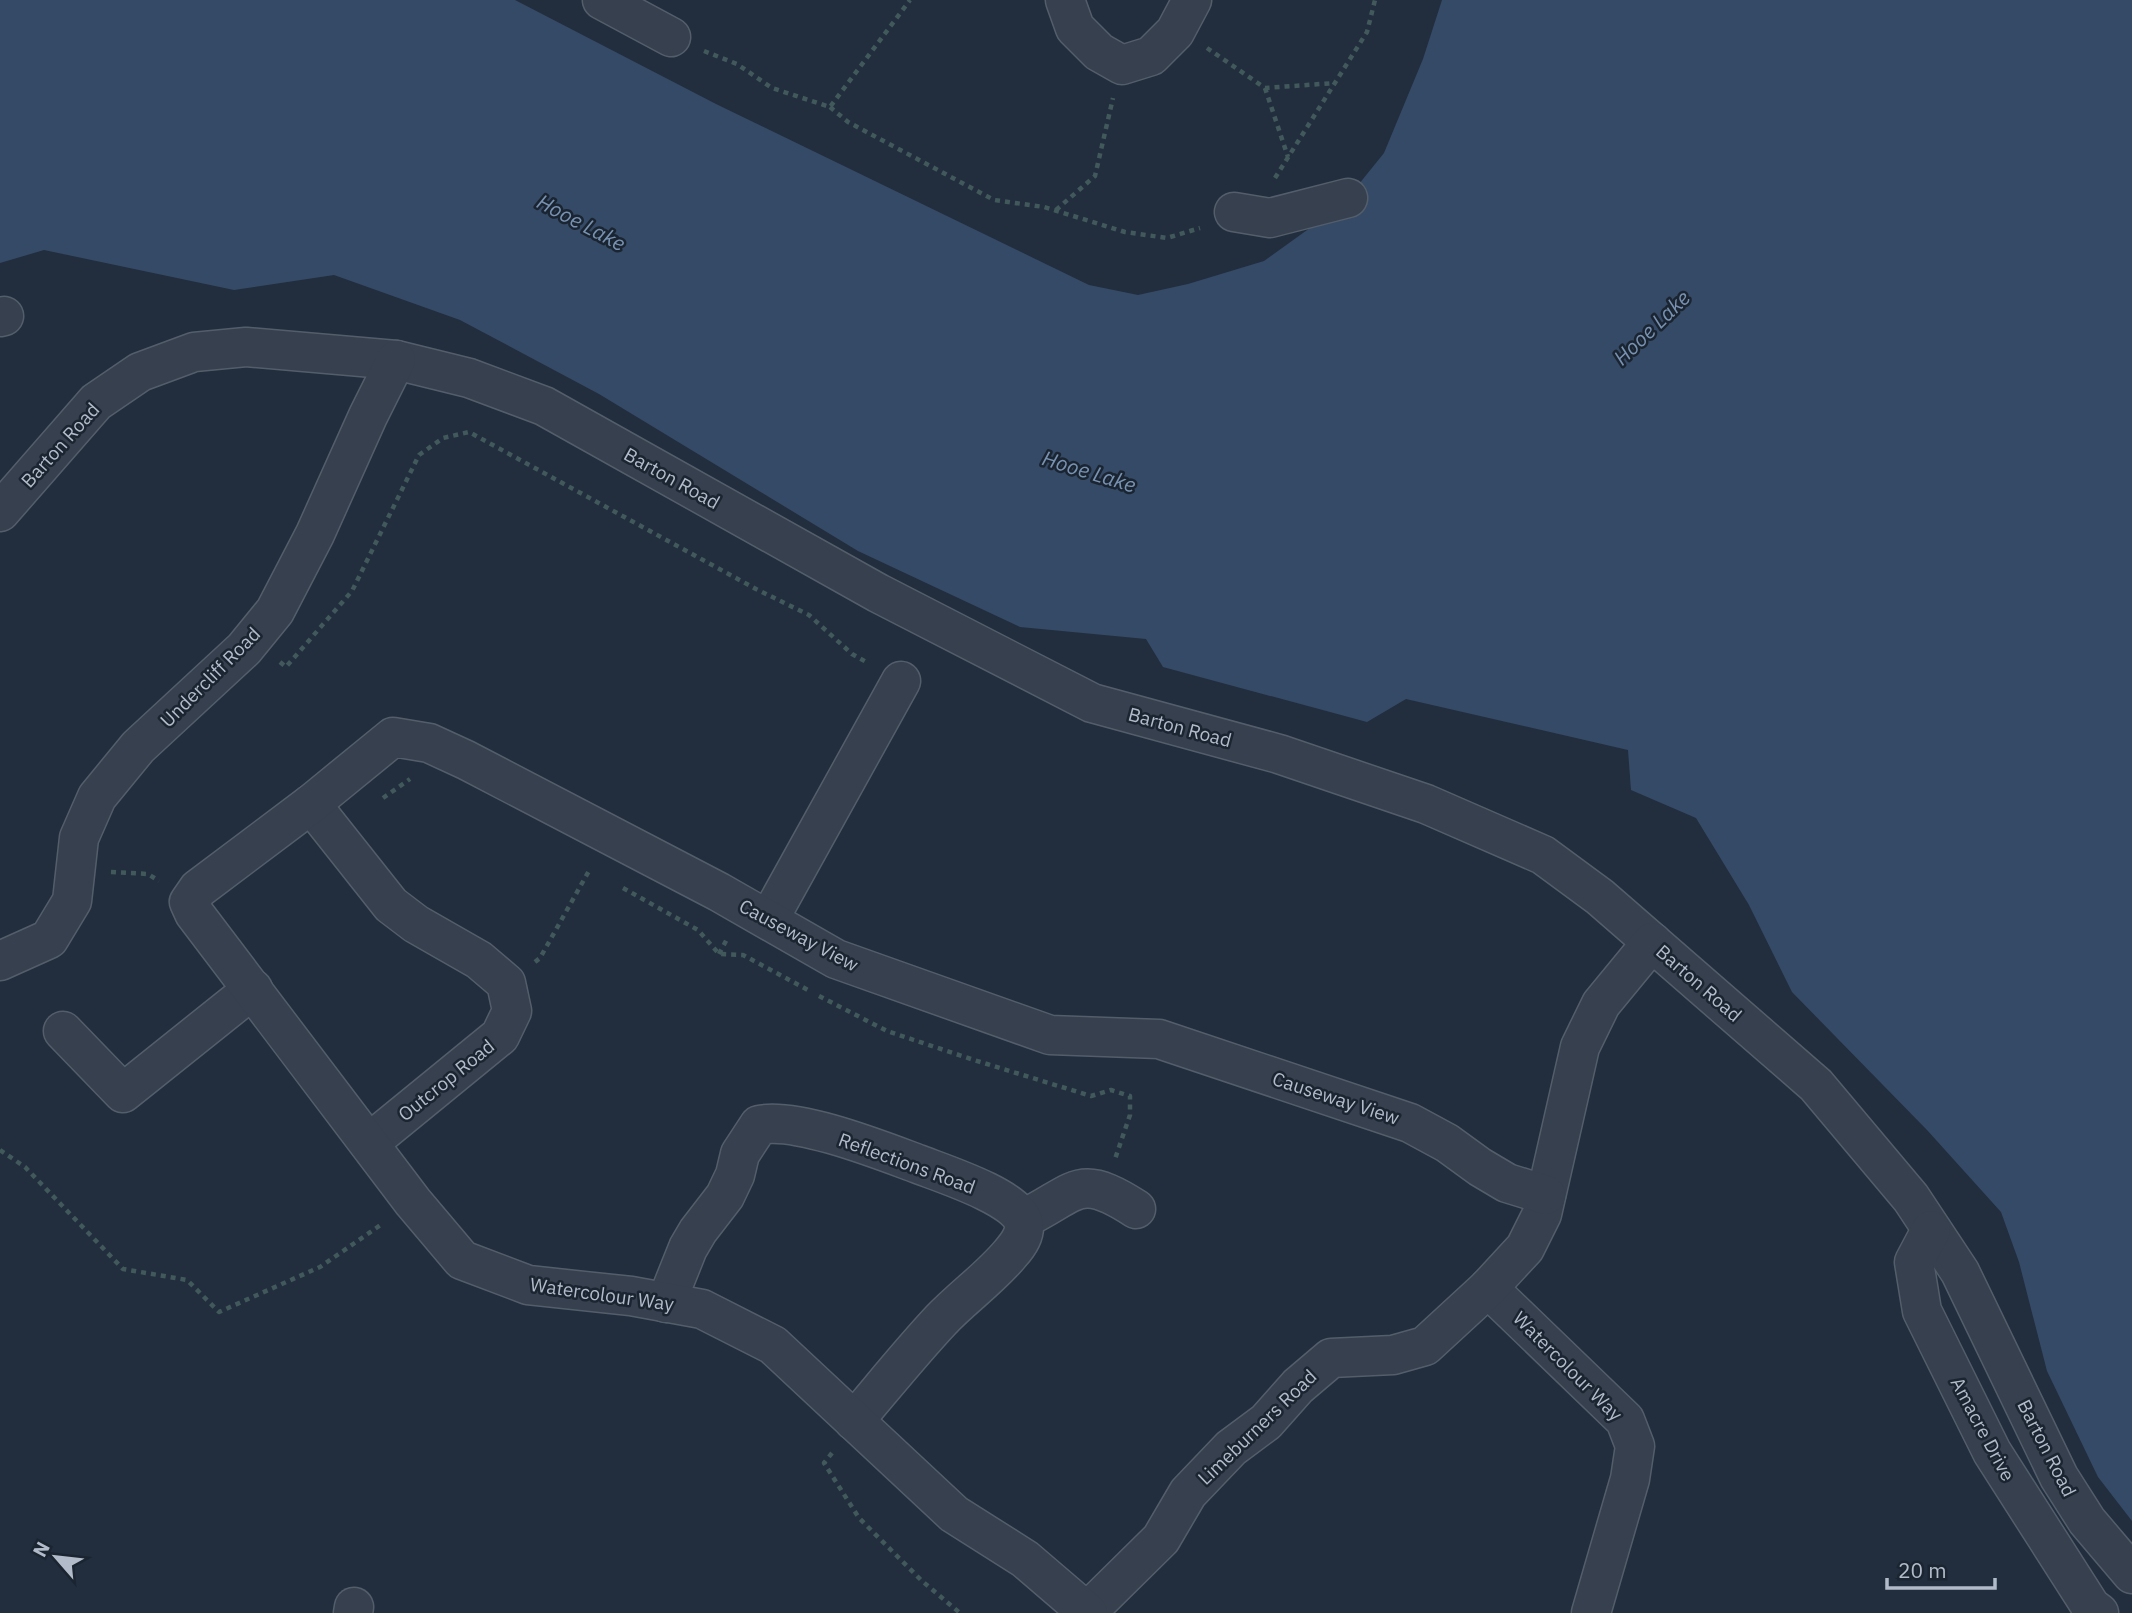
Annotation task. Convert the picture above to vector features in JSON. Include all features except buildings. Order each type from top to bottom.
[{"type":"street","points":[[602,0],[671,37]]},
{"type":"street","points":[[1065,0],[1075,28],[1099,52],[1121,65],[1152,56],[1185,14]]},
{"type":"street","points":[[1234,212],[1270,218],[1348,198]]},
{"type":"street","name":"Barton Road","points":[[0,512],[96,402],[140,372],[194,352],[246,347],[396,360],[469,378],[544,407],[878,593],[1092,703],[1279,754],[1389,791],[1426,804],[1543,855],[1600,897],[1816,1085],[1911,1198],[1960,1272],[2059,1477],[2087,1521],[2132,1574]]},
{"type":"street","name":"Undercliff Road","points":[[0,961],[50,939],[72,901],[79,838],[97,797],[138,747],[244,649],[275,611],[315,534],[396,360]]},
{"type":"street","points":[[769,919],[901,681]]},
{"type":"street","name":"Causeway View","points":[[189,902],[198,889],[311,804],[393,737],[429,743],[467,760],[769,919],[836,959],[1050,1035],[1159,1039],[1410,1123],[1447,1143],[1480,1167],[1507,1182],[1546,1195]]},
{"type":"street","points":[[311,804],[391,905],[416,924],[479,960],[506,983]]},
{"type":"street","name":"Watercolour Way","points":[[189,902],[194,913],[413,1202],[462,1260],[528,1285],[631,1296],[702,1309],[773,1345],[954,1514],[1025,1559],[1087,1613]]},
{"type":"street","name":"Limeburners Road","points":[[1087,1613],[1161,1539],[1188,1493],[1205,1475],[1231,1448],[1266,1422],[1298,1387],[1331,1358],[1393,1355],[1425,1346],[1488,1288],[1525,1248],[1542,1214],[1580,1047],[1601,1004],[1652,943]]},
{"type":"street","name":"Outcrop Road","points":[[369,1143],[500,1036],[512,1011],[506,983]]},
{"type":"street","points":[[63,1031],[123,1093],[253,989]]},
{"type":"street","name":"Reflections Road","points":[[666,1303],[688,1248],[725,1196],[735,1175],[740,1154],[760,1125],[771,1123],[816,1131],[905,1160],[978,1187],[1014,1208],[1023,1219]]},
{"type":"street","points":[[854,1421],[941,1320],[1011,1254],[1025,1231],[1023,1219],[1080,1188],[1104,1190],[1136,1209]]},
{"type":"street","name":"Amacre Drive","points":[[1931,1230],[1914,1262],[1922,1311],[1992,1451],[2091,1607],[2099,1613]]},
{"type":"street","name":"Watercolour Way","points":[[1488,1288],[1625,1420],[1635,1446],[1630,1479],[1591,1613]]},
{"type":"path","points":[[830,107],[910,0]]},
{"type":"path","points":[[737,64],[772,88],[830,107],[848,122],[994,200],[1055,210],[1125,232],[1167,238],[1209,225],[1265,195],[1367,32],[1375,0]]},
{"type":"path","points":[[1185,14],[1265,88],[1288,158]]},
{"type":"path","points":[[1055,210],[1095,176],[1121,65]]},
{"type":"path","points":[[1265,88],[1335,83]]},
{"type":"path","points":[[298,654],[352,591],[419,455],[443,438],[469,432],[756,589],[809,615],[852,654],[901,681]]},
{"type":"path","points":[[506,983],[540,958],[590,869]]},
{"type":"path","points":[[75,870],[148,874],[189,902]]},
{"type":"path","points":[[0,1150],[25,1167],[123,1269],[187,1280],[219,1312],[320,1267],[413,1202]]},
{"type":"path","points":[[854,1421],[824,1463],[859,1518],[922,1581],[960,1613]]},
{"type":"water","name":"Hooe Lake","points":[[0,0],[515,0],[716,104],[1089,285],[1138,295],[1188,284],[1264,261],[1342,205],[1384,153],[1423,59],[1442,0],[2132,0],[2132,1521],[2098,1477],[2047,1371],[2019,1262],[2001,1212],[1927,1130],[1792,992],[1749,905],[1696,818],[1631,790],[1628,750],[1406,699],[1367,722],[1163,667],[1146,639],[1020,627],[858,551],[599,394],[460,320],[334,275],[234,290],[44,250],[0,263]]}]
